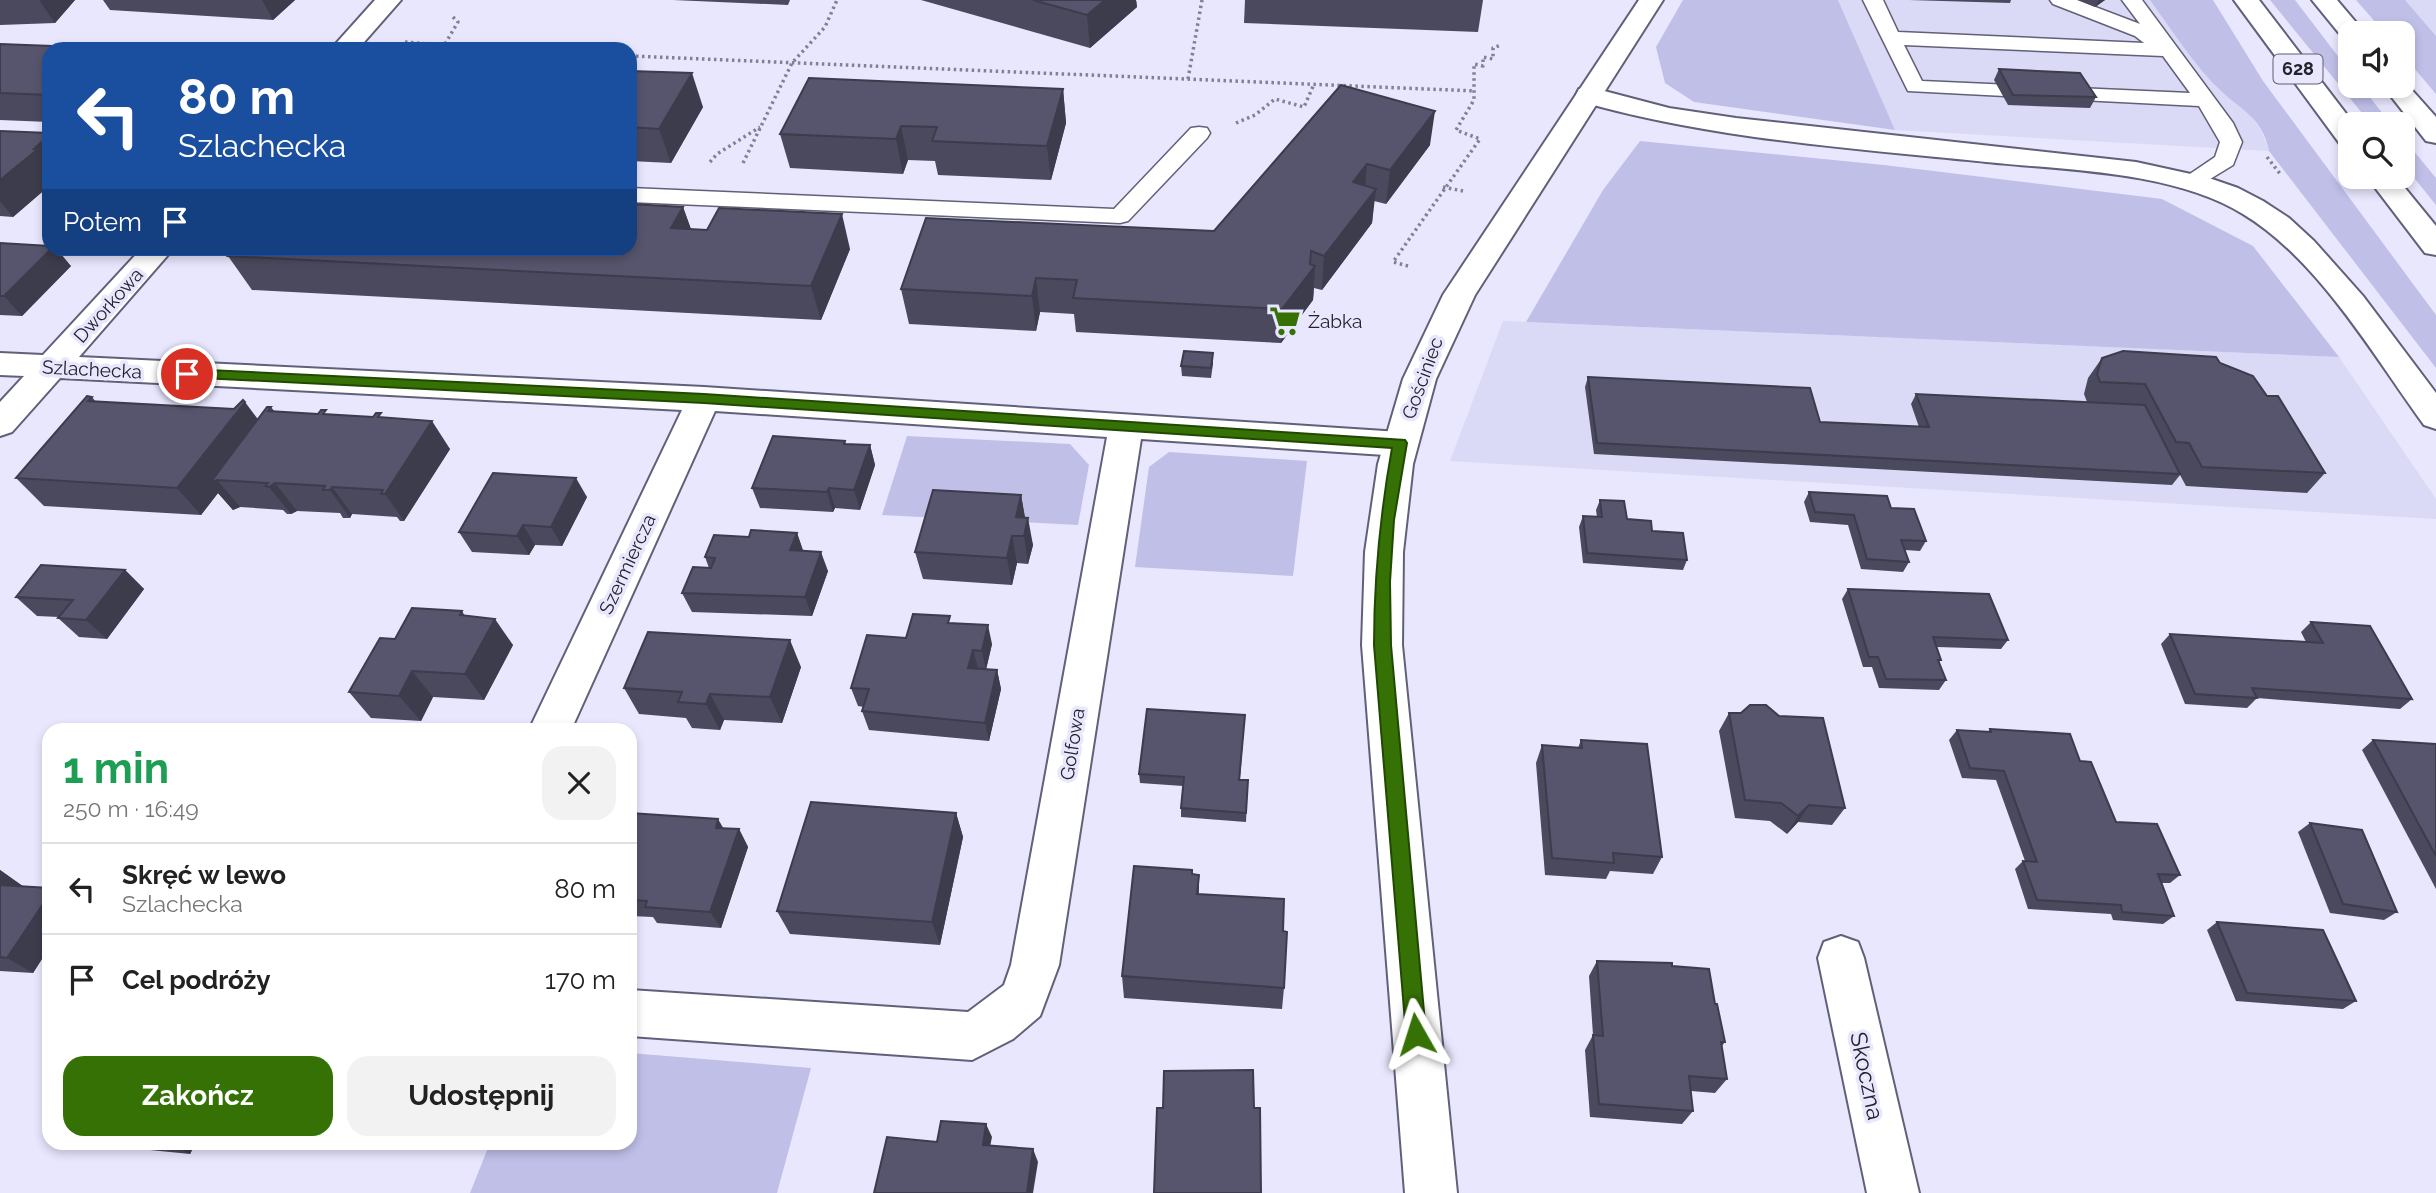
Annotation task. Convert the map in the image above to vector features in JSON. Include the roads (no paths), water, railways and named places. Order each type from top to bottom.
[{"type":"street","points":[[350,42],[389,0]]},
{"type":"street","name":"Gościniec","points":[[1431,1193],[1382,645],[1382,582],[1387,520],[1400,443],[1413,393],[1443,324],[1505,223],[1651,0]]},
{"type":"street","name":"628","points":[[2246,0],[2338,122]]},
{"type":"street","points":[[2324,0],[2342,21]]},
{"type":"street","points":[[1589,95],[1695,121],[2063,162],[2189,182],[2229,195],[2254,207],[2295,240],[2346,298],[2436,417]]},
{"type":"street","points":[[2406,98],[2436,135]]},
{"type":"street","points":[[2391,189],[2436,246]]},
{"type":"street","name":"Dworkowa","points":[[0,424],[152,256]]},
{"type":"street","name":"Szlachecka","points":[[0,364],[704,399],[1400,443]]},
{"type":"street","name":"Szermiercza","points":[[553,723],[704,399]]},
{"type":"street","name":"Golfowa","points":[[637,1013],[972,1036],[996,1022],[1023,1000],[1035,965],[1126,425]]},
{"type":"street","name":"Skoczna","points":[[1841,958],[1893,1193]]},
{"type":"lane","points":[[1873,0],[1915,87],[2204,100]]},
{"type":"lane","points":[[2060,0],[2142,32],[2167,50]]},
{"type":"lane","points":[[2132,0],[2222,123],[2231,142],[2225,160],[2189,182]]},
{"type":"lane","points":[[1891,38],[2167,50]]},
{"type":"lane","points":[[637,195],[1120,216],[1199,132]]},
{"type":"place","name":"Żabka","points":[[1285,321]]}]
